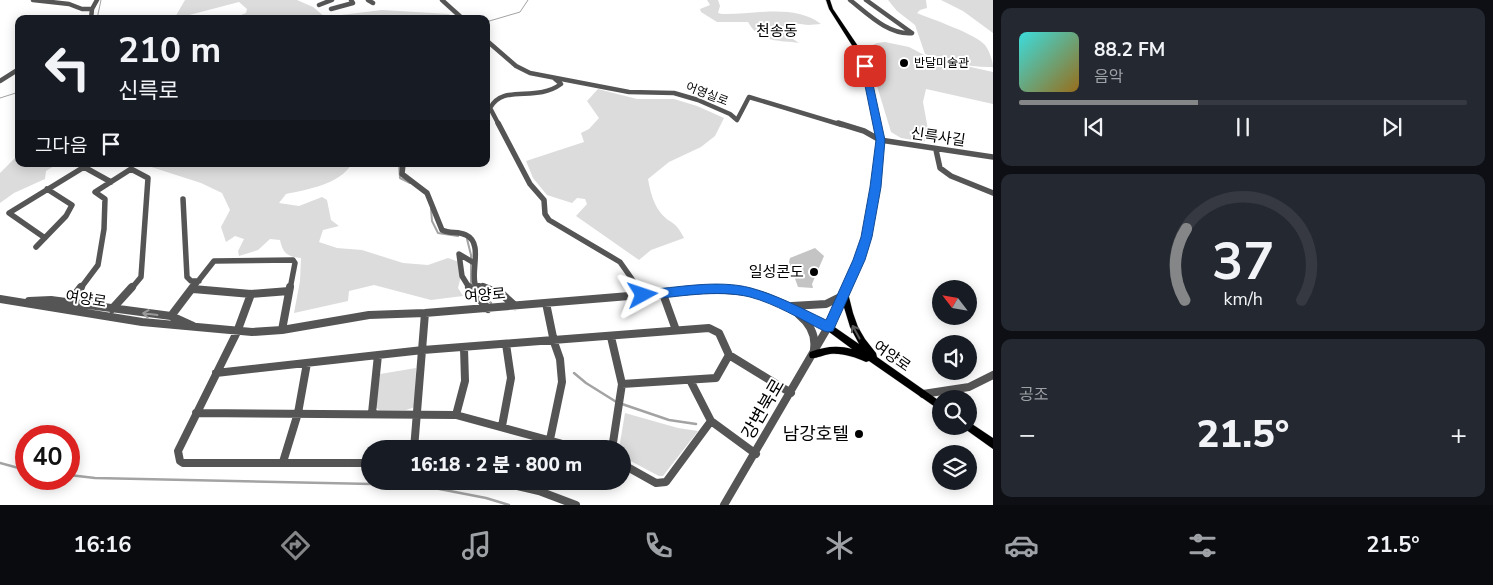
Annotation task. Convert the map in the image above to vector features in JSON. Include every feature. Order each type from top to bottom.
[{"type":"main road","points":[[828,0],[831,9],[863,58],[880,140],[876,187],[867,237],[845,295],[828,327]]},
{"type":"main road","points":[[845,295],[849,319],[878,363]]},
{"type":"main road","name":"여양로","points":[[828,327],[932,400]]},
{"type":"main road","points":[[813,355],[828,350],[844,350],[878,363]]},
{"type":"main road","points":[[977,432],[993,444]]},
{"type":"street","points":[[33,0],[69,4],[82,9],[92,8]]},
{"type":"street","points":[[91,15],[92,8],[97,0]]},
{"type":"street","points":[[319,5],[332,0]]},
{"type":"street","points":[[331,10],[353,3],[351,0]]},
{"type":"street","points":[[368,0],[373,3]]},
{"type":"street","points":[[442,0],[459,15]]},
{"type":"street","points":[[850,0],[894,31],[907,34],[912,32],[866,0]]},
{"type":"street","name":"어영실로","points":[[490,43],[516,66],[530,73],[629,92],[674,93],[698,100],[730,114],[737,120],[749,97],[864,131],[880,140]]},
{"type":"street","points":[[0,81],[15,72]]},
{"type":"street","points":[[554,78],[561,84],[552,91],[535,96],[509,93],[501,95],[490,108],[530,184],[544,200],[545,214],[549,220],[620,262],[629,272],[643,295]]},
{"type":"street","name":"신륵사길","points":[[880,140],[936,150],[993,157]]},
{"type":"street","points":[[936,150],[940,168],[951,176],[993,193]]},
{"type":"street","points":[[45,238],[9,213],[83,167]]},
{"type":"street","points":[[89,167],[111,182]]},
{"type":"street","points":[[403,167],[402,174],[404,177],[422,188],[429,196],[442,230],[470,237],[475,252],[472,279],[475,284],[503,296],[515,306]]},
{"type":"street","points":[[69,302],[98,265],[104,230],[105,199],[95,192],[132,169],[148,178],[141,277],[112,309]]},
{"type":"street","points":[[36,247],[66,216],[72,205],[47,189]]},
{"type":"street","points":[[183,199],[187,277],[191,281],[199,281]]},
{"type":"street","points":[[474,263],[458,254],[462,276],[466,284],[488,309]]},
{"type":"street","points":[[171,316],[214,261],[293,260],[295,263],[282,330]]},
{"type":"street","points":[[193,290],[251,294],[289,291]]},
{"type":"street","name":"여양로","points":[[0,299],[124,319],[237,332],[282,330],[362,316],[488,309],[702,290],[737,290],[764,296],[828,327]]},
{"type":"street","points":[[251,294],[237,332],[178,451],[180,461],[184,463],[361,463]]},
{"type":"street","points":[[663,294],[676,330]]},
{"type":"street","points":[[788,306],[826,304],[845,295]]},
{"type":"street","points":[[19,302],[42,300],[69,302],[171,316],[196,328]]},
{"type":"street","points":[[546,303],[554,342],[560,359],[562,382],[550,439]]},
{"type":"street","points":[[788,306],[802,317],[812,329],[816,342],[813,355]]},
{"type":"street","points":[[415,440],[425,313]]},
{"type":"street","name":"강변북로","points":[[724,505],[756,454],[828,327]]},
{"type":"street","points":[[216,373],[423,350],[554,342],[676,330],[715,330],[719,333],[729,355],[791,394]]},
{"type":"street","points":[[611,336],[622,384],[613,440]]},
{"type":"street","points":[[502,426],[511,378],[506,344]]},
{"type":"street","points":[[456,415],[465,381],[464,348]]},
{"type":"street","points":[[372,413],[378,355]]},
{"type":"street","points":[[622,384],[716,378],[729,355]]},
{"type":"street","points":[[283,462],[298,413],[307,364]]},
{"type":"street","points":[[923,394],[946,392],[986,381],[993,375]]},
{"type":"street","points":[[690,380],[711,421],[756,454]]},
{"type":"street","points":[[196,413],[456,415],[553,440]]},
{"type":"street","points":[[631,469],[656,483],[666,482],[711,421]]},
{"type":"street","points":[[535,490],[576,505]]},
{"type":"shaded area","points":[[185,0],[297,0],[313,7],[323,15],[241,15],[246,13],[247,9],[239,2],[189,15],[176,15]]},
{"type":"shaded area","points":[[707,0],[718,0],[720,6],[718,13],[722,14],[786,12],[810,18],[821,24],[792,23],[786,30],[790,37],[799,43],[776,41],[758,34],[748,22],[717,22],[701,12],[700,9],[710,5]]},
{"type":"shaded area","points":[[888,0],[926,0],[927,8],[917,13],[973,36],[985,45],[992,59],[993,67],[967,65],[925,54],[915,25],[897,11]]},
{"type":"shaded area","points":[[941,0],[993,0],[993,33],[963,11]]},
{"type":"shaded area","points":[[382,10],[450,15],[341,15]]},
{"type":"shaded area","points":[[885,42],[909,47],[930,58],[993,72],[993,104],[926,89],[923,102],[929,135],[924,142],[901,138],[891,132],[870,63],[863,49]]},
{"type":"shaded area","points":[[598,89],[637,99],[674,99],[697,106],[724,118],[715,136],[701,147],[669,162],[648,179],[652,196],[658,208],[678,228],[684,238],[651,250],[639,260],[576,216],[587,204],[585,199],[577,198],[572,203],[547,195],[533,178],[526,161],[584,142],[581,133],[589,129],[599,118],[587,101]]},
{"type":"shaded area","points":[[15,158],[15,167],[52,167],[46,171],[45,179],[14,193],[0,203],[0,173]]},
{"type":"shaded area","points":[[151,167],[349,167],[339,177],[322,185],[286,194],[279,203],[299,206],[322,197],[327,200],[331,220],[339,226],[323,230],[319,242],[337,248],[362,250],[403,263],[428,265],[448,258],[459,262],[461,276],[458,288],[463,296],[431,300],[374,285],[349,291],[348,301],[294,313],[300,281],[301,258],[287,254],[280,240],[270,239],[258,250],[239,256],[238,251],[244,239],[235,236],[226,242],[221,227],[230,210],[222,193],[201,183]]},
{"type":"shaded area","points":[[416,368],[415,407],[406,410],[379,410],[375,407],[380,374]]},
{"type":"shaded area","points":[[625,413],[678,428],[698,431],[663,476],[659,476],[631,461],[631,440],[620,440]]},
{"type":"building","points":[[815,248],[824,256],[812,284],[813,288],[798,287],[789,262],[790,258]]},
{"type":"waterway","points":[[98,15],[101,0]]},
{"type":"waterway","points":[[490,21],[520,12],[528,0]]},
{"type":"waterway","points":[[0,98],[15,93]]},
{"type":"waterway","points":[[399,167],[400,178],[410,183]]},
{"type":"waterway","points":[[431,209],[432,221],[438,233],[458,236]]},
{"type":"waterway","points":[[467,239],[471,255],[471,282],[477,289]]},
{"type":"waterway","points":[[476,287],[491,303]]},
{"type":"waterway","points":[[574,373],[586,383],[618,403]]},
{"type":"waterway","points":[[622,404],[669,420],[696,424]]},
{"type":"waterway","points":[[0,463],[15,467]]},
{"type":"waterway","points":[[80,476],[419,485],[486,498],[509,505]]},
{"type":"place","name":"반달미술관","points":[[904,63]]},
{"type":"place","name":"일성콘도","points":[[814,272]]},
{"type":"place","name":"남강호텔","points":[[859,434]]},
{"type":"district","name":"천송동","points":[[777,31]]},
{"type":"route","points":[[643,295],[702,290],[749,292],[779,302],[828,327],[845,295],[867,237],[876,187],[880,140],[865,66]]}]
